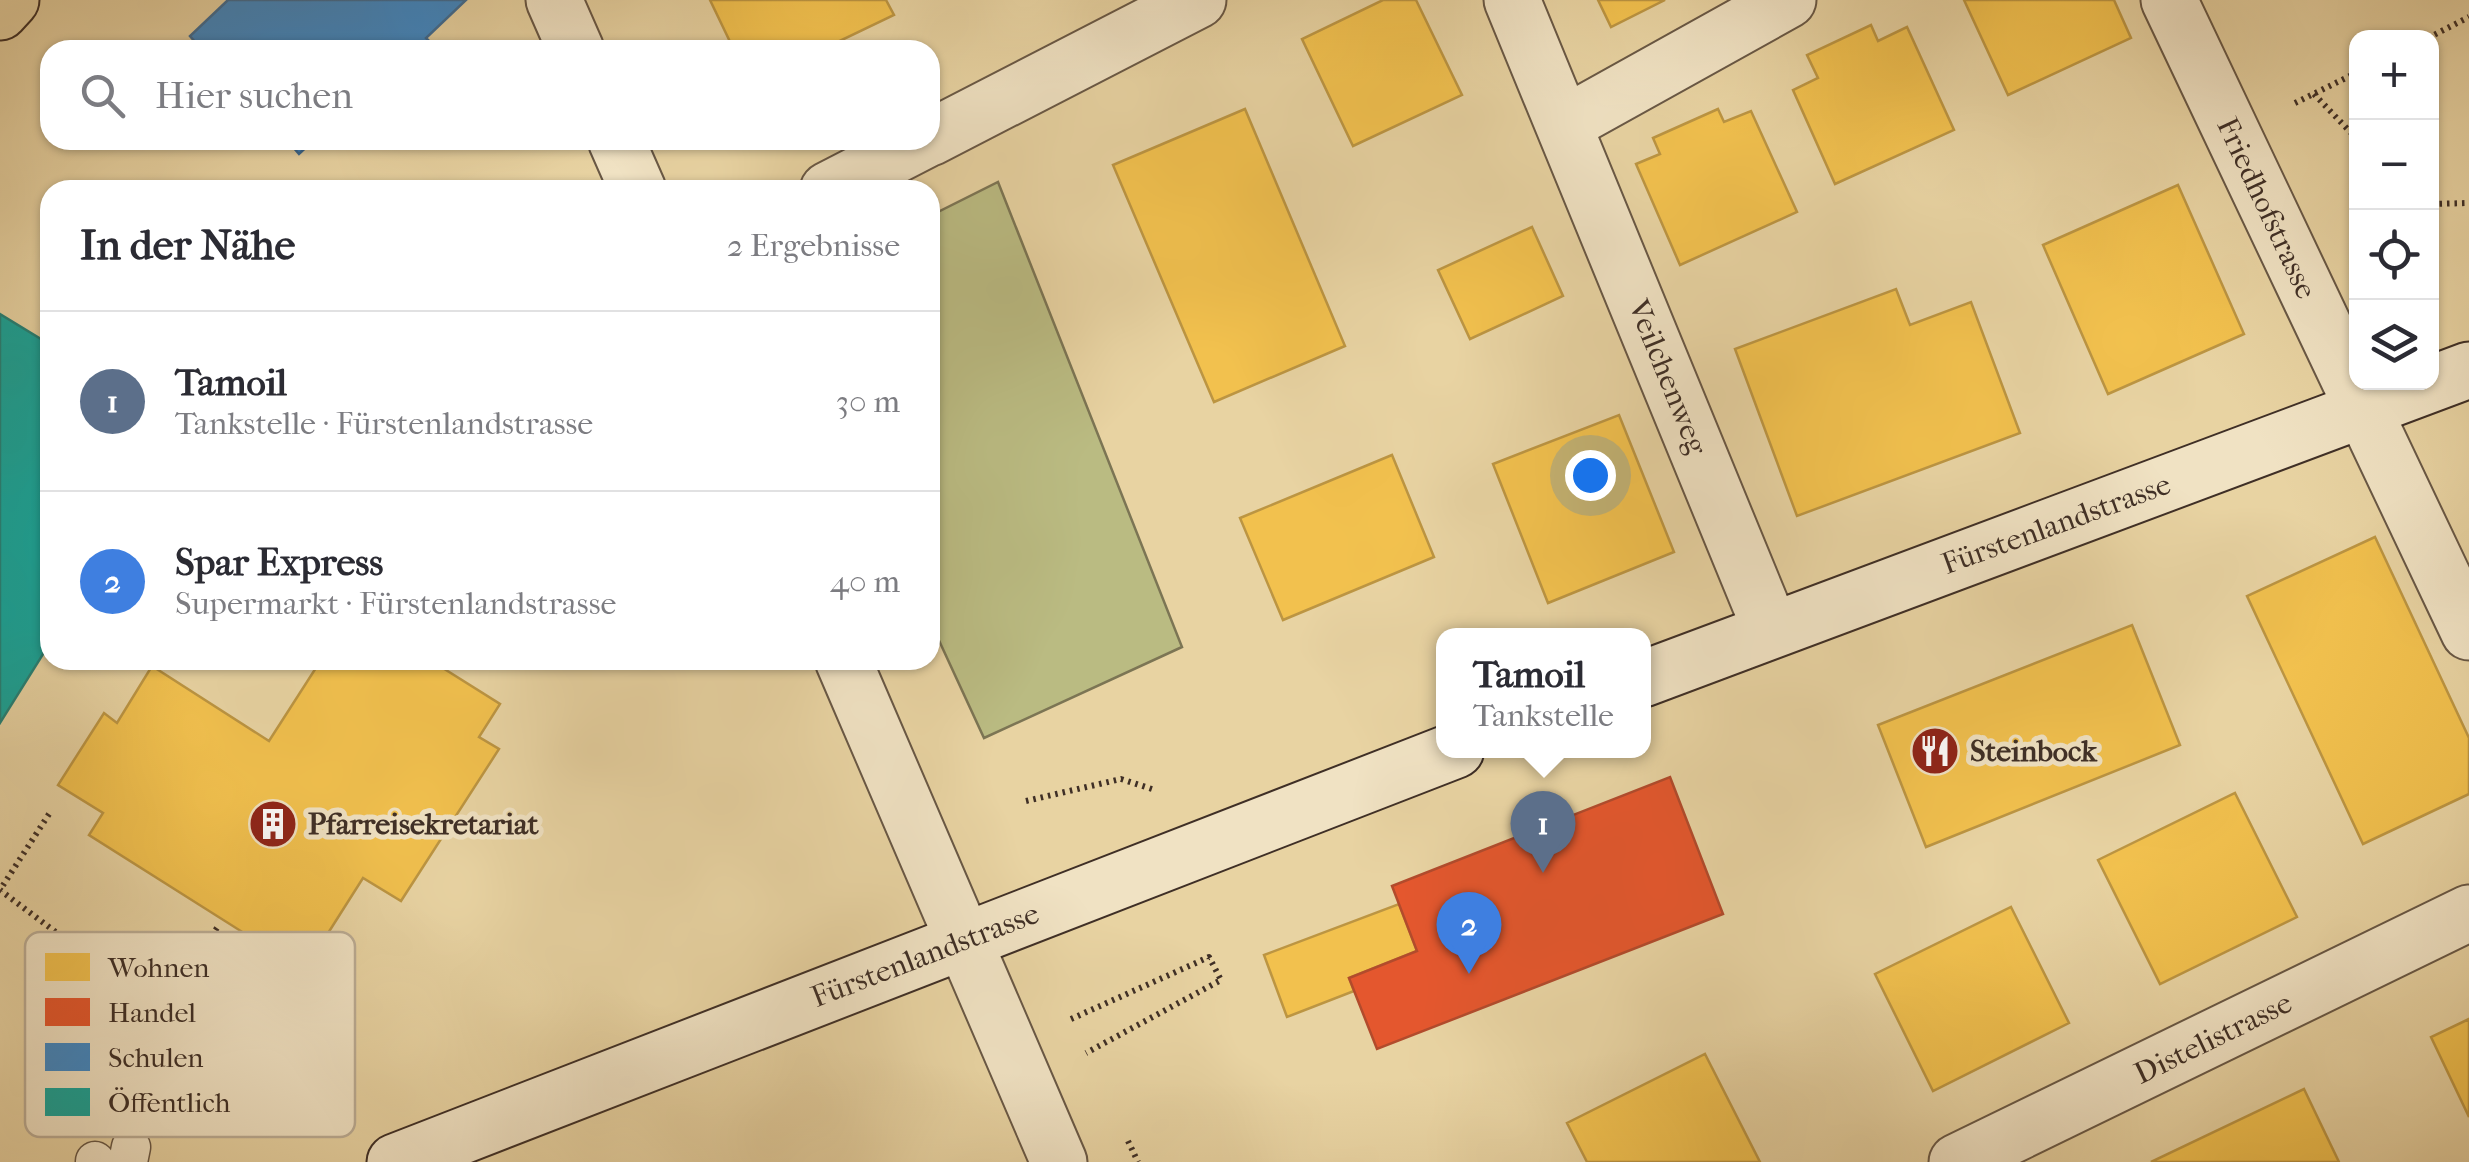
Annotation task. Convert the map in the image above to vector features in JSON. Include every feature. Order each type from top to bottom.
[{"type":"main road","points":[[0,12],[11,0]]},
{"type":"street","points":[[554,0],[572,40]]},
{"type":"street","points":[[940,133],[1198,0]]},
{"type":"street","name":"Veilchenweg","points":[[1512,0],[1771,630]]},
{"type":"street","points":[[1565,124],[1788,0]]},
{"type":"street","name":"Friedhofstrasse","points":[[2169,0],[2469,632]]},
{"type":"street","points":[[620,150],[634,180]]},
{"type":"street","points":[[848,180],[906,150]]},
{"type":"street","name":"Fürstenlandstrasse","points":[[1651,676],[2469,370]]},
{"type":"street","points":[[847,670],[1059,1162]]},
{"type":"street","name":"Fürstenlandstrasse","points":[[395,1162],[1436,758]]},
{"type":"street","name":"Distelistrasse","points":[[1957,1162],[2469,914]]},
{"type":"path","points":[[2439,32],[2469,17]]},
{"type":"path","points":[[2349,76],[2314,94],[2349,131]]},
{"type":"path","points":[[2439,204],[2469,203]]},
{"type":"path","points":[[1026,801],[1120,779],[1166,794]]},
{"type":"path","points":[[49,814],[0,890],[56,932]]},
{"type":"path","points":[[214,932],[219,925]]},
{"type":"path","points":[[1060,1024],[1209,958],[1222,980],[1085,1052]]},
{"type":"green space","points":[[998,182],[1182,647],[984,738],[940,643],[940,211]]},
{"type":"building: Wohnen","points":[[710,0],[886,0],[894,15],[842,40],[729,40]]},
{"type":"building: Wohnen","points":[[1383,0],[1416,0],[1462,95],[1353,146],[1302,39]]},
{"type":"building: Wohnen","points":[[1598,0],[1665,0],[1611,27]]},
{"type":"building: Wohnen","points":[[1964,0],[2114,0],[2131,38],[2008,95]]},
{"type":"building: Wohnen","points":[[1871,25],[1878,41],[1907,27],[1954,130],[1835,184],[1793,90],[1818,78],[1807,55]]},
{"type":"building: Wohnen","points":[[1245,109],[1345,346],[1214,402],[1113,165]]},
{"type":"building: Wohnen","points":[[1718,109],[1724,122],[1751,111],[1797,212],[1680,265],[1636,164],[1660,154],[1653,138]]},
{"type":"building: Wohnen","points":[[2178,185],[2244,334],[2108,394],[2043,245]]},
{"type":"building: Wohnen","points":[[1532,227],[1563,296],[1470,339],[1438,270]]},
{"type":"building: Wohnen","points":[[1896,289],[1910,325],[1971,302],[2020,433],[1797,516],[1735,349]]},
{"type":"building: Wohnen","points":[[1619,415],[1674,552],[1548,603],[1493,464]]},
{"type":"building: Wohnen","points":[[1392,455],[1434,557],[1283,620],[1240,518]]},
{"type":"building: Wohnen","points":[[2375,537],[2469,738],[2469,794],[2363,844],[2247,596]]},
{"type":"building: Wohnen","points":[[2132,625],[2180,745],[1926,847],[1878,725]]},
{"type":"building: Wohnen","name":"Pfarreisekretariat","points":[[150,670],[158,670],[269,741],[315,670],[446,670],[500,704],[479,737],[499,749],[401,901],[363,878],[329,932],[242,932],[89,835],[103,813],[58,785],[104,713],[117,723]]},
{"type":"building: Wohnen","points":[[2235,793],[2297,917],[2160,984],[2098,860]]},
{"type":"building: Wohnen","points":[[1399,904],[1417,951],[1349,978],[1354,991],[1287,1017],[1264,955]]},
{"type":"building: Wohnen","points":[[2011,907],[2069,1023],[1933,1091],[1875,974]]},
{"type":"building: Wohnen","points":[[2469,1019],[2469,1117],[2431,1037]]},
{"type":"building: Wohnen","points":[[1705,1054],[1760,1162],[1587,1162],[1567,1123]]},
{"type":"building: Wohnen","points":[[2304,1089],[2339,1162],[2151,1162]]},
{"type":"building: Handel","points":[[1670,777],[1723,914],[1377,1049],[1349,978],[1417,951],[1392,886]]},
{"type":"building: Schulen","points":[[228,0],[466,0],[428,40],[193,40],[190,36]]},
{"type":"building: Öffentlich","points":[[0,314],[40,338],[40,659],[0,723]]},
{"type":"place","name":"Steinbock","points":[[1935,751]]},
{"type":"place","name":"Pfarreisekretariat","points":[[273,824]]},
{"type":"place","name":"Tamoil","points":[[1543,873]]},
{"type":"place","name":"Spar Express","points":[[1469,974]]}]
